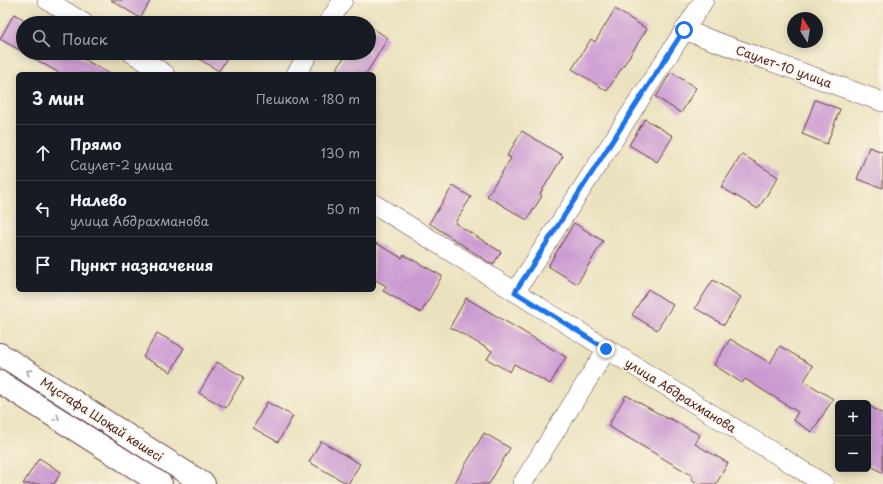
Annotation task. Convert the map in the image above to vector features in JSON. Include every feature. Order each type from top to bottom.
[{"type":"street","points":[[333,16],[343,0]]},
{"type":"street","points":[[515,292],[704,0]]},
{"type":"street","points":[[58,3],[75,16]]},
{"type":"street","name":"Саулет-10 улица","points":[[684,30],[883,102]]},
{"type":"street","points":[[143,60],[162,72]]},
{"type":"street","points":[[297,72],[305,60]]},
{"type":"street","name":"улица Абдрахманова","points":[[376,205],[824,484]]},
{"type":"street","points":[[522,484],[606,349]]},
{"type":"street","name":"Мұстафа Шоқай көшесі","points":[[0,354],[190,480]]},
{"type":"street","name":"Мұстафа Шоқай көшесі","points":[[0,382],[161,484]]},
{"type":"building","points":[[111,0],[151,0],[141,16],[137,16]]},
{"type":"building","points":[[615,9],[647,29],[607,91],[572,69],[591,39],[595,42]]},
{"type":"building","points":[[14,14],[18,16],[16,16],[16,48],[0,39]]},
{"type":"building","points":[[376,30],[388,38],[376,58]]},
{"type":"building","points":[[37,60],[85,60],[106,72],[58,72]]},
{"type":"building","points":[[201,60],[226,60],[219,71]]},
{"type":"building","points":[[342,60],[375,60],[367,72],[334,72]]},
{"type":"building","points":[[671,72],[696,88],[681,113],[656,97]]},
{"type":"building","points":[[815,100],[840,109],[827,144],[802,134]]},
{"type":"building","points":[[645,119],[673,136],[657,162],[629,145]]},
{"type":"building","points":[[522,131],[563,156],[540,194],[542,196],[527,220],[487,196],[511,158],[507,156]]},
{"type":"building","points":[[869,147],[883,152],[883,188],[857,179]]},
{"type":"building","points":[[742,154],[778,177],[758,209],[721,187]]},
{"type":"building","points":[[453,186],[471,197],[455,223],[501,252],[493,265],[429,223]]},
{"type":"building","points":[[574,223],[603,241],[577,284],[548,266]]},
{"type":"building","points":[[376,243],[402,258],[404,255],[442,276],[421,313],[383,291],[386,286],[376,280]]},
{"type":"building","points":[[713,280],[741,297],[724,325],[695,308]]},
{"type":"building","points":[[648,289],[673,305],[657,330],[632,315]]},
{"type":"building","points":[[466,298],[566,357],[550,384],[514,364],[510,372],[487,359],[492,351],[450,327]]},
{"type":"building","points":[[157,333],[184,348],[171,372],[143,357]]},
{"type":"building","points":[[730,339],[770,363],[780,346],[813,366],[804,381],[833,399],[812,432],[793,420],[798,412],[745,379],[742,383],[714,365]]},
{"type":"building","points":[[217,362],[244,377],[226,408],[199,393]]},
{"type":"building","points":[[626,395],[700,435],[695,444],[728,463],[716,484],[699,484],[691,479],[693,476],[608,426]]},
{"type":"building","points":[[267,402],[293,416],[278,442],[253,428]]},
{"type":"building","points":[[871,407],[883,414],[883,473],[871,466]]},
{"type":"building","points":[[484,433],[510,448],[489,484],[454,484]]},
{"type":"building","points":[[321,441],[360,464],[348,484],[309,462]]},
{"type":"building","points":[[39,458],[61,472],[54,484],[23,484]]},
{"type":"route","points":[[606,349],[515,292],[684,30]]}]
